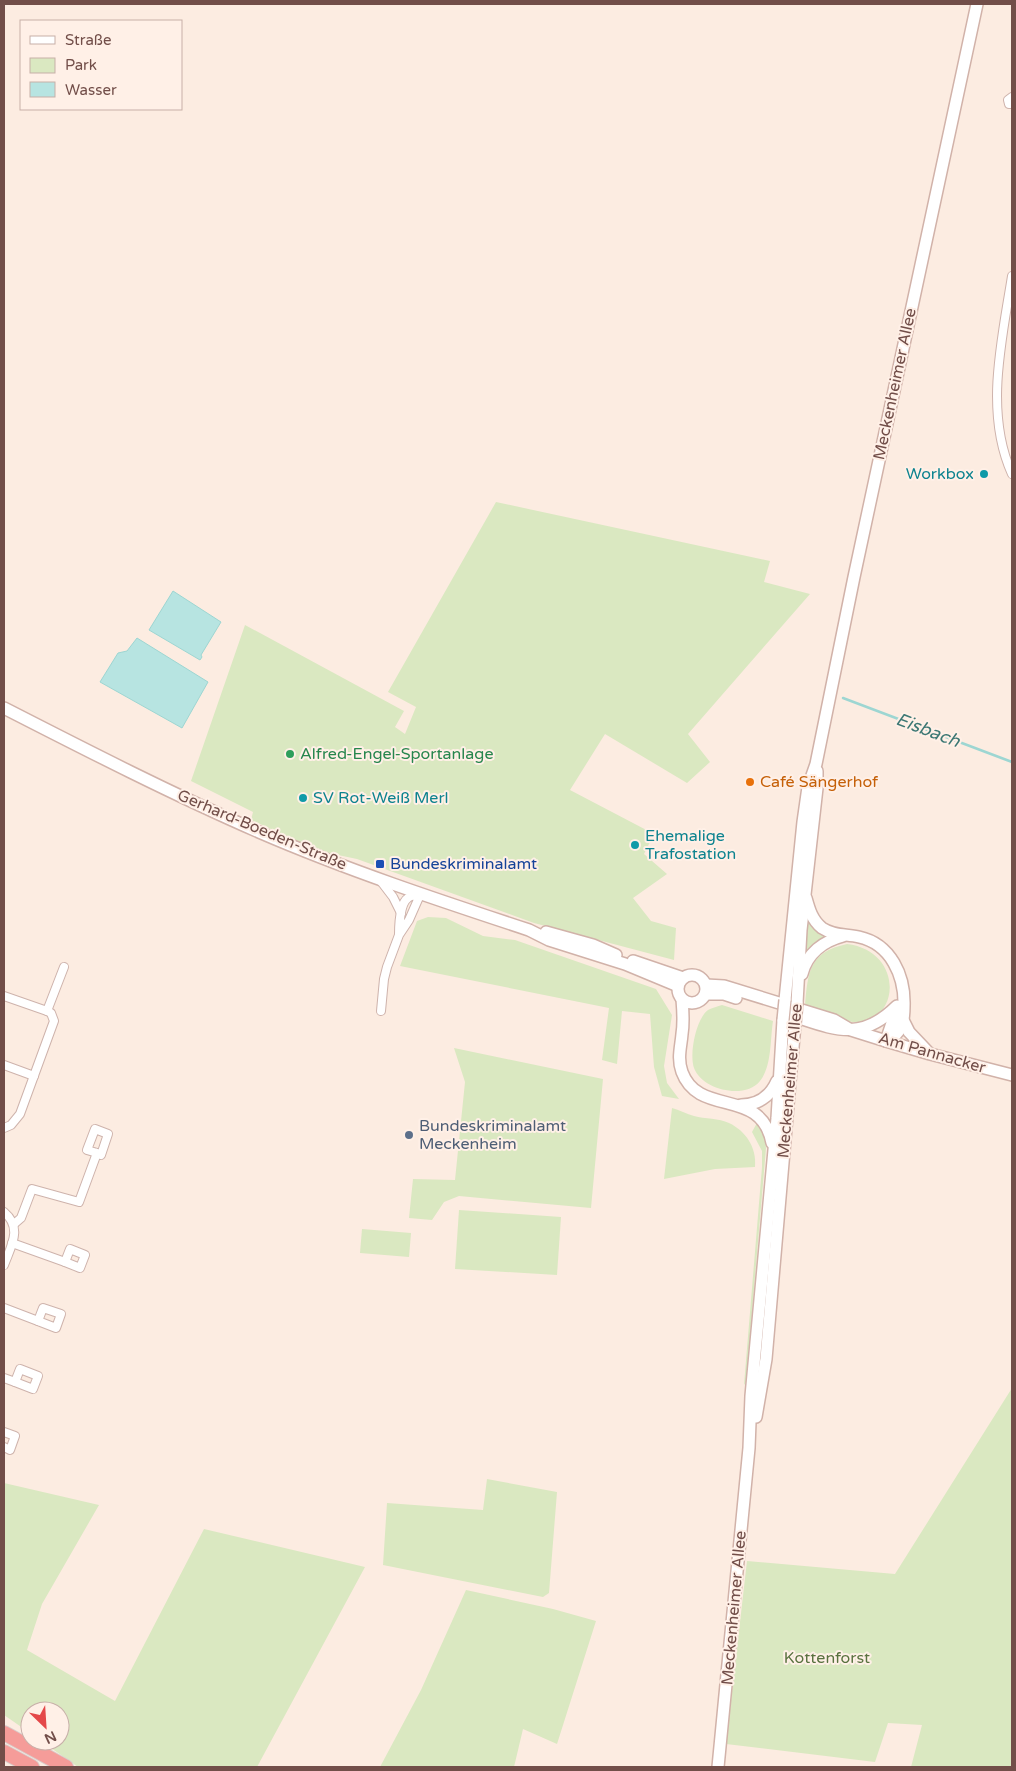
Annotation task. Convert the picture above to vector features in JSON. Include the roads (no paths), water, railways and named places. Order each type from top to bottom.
[{"type":"highway","points":[[4,1734],[66,1767]]},
{"type":"highway","points":[[4,1752],[32,1767]]},
{"type":"main road","name":"Meckenheimer Allee","points":[[718,1767],[749,1448],[756,1396],[773,1147],[777,1118],[778,1077],[808,787],[816,764],[836,662],[977,4]]},
{"type":"main road","name":"Gerhard-Boeden-Straße","points":[[4,708],[113,764],[259,832],[420,895],[529,930],[551,933],[593,945],[681,982],[694,975],[700,977],[706,990]]},
{"type":"main road","name":"Meckenheimer Allee","points":[[756,1396],[766,1358],[796,1024],[801,930],[817,782],[816,764]]},
{"type":"main road","points":[[805,892],[809,909],[817,923],[827,930],[843,936],[864,938],[881,948],[894,961],[902,982],[904,996],[903,1020],[897,1035],[886,1041]]},
{"type":"main road","points":[[797,998],[803,967],[809,958],[825,943],[843,936]]},
{"type":"main road","points":[[681,982],[679,994],[684,1012],[679,1059],[681,1070],[686,1080],[705,1097],[747,1108],[759,1117],[771,1136],[773,1147]]},
{"type":"main road","points":[[886,1041],[902,982]]},
{"type":"main road","points":[[682,1000],[691,1004],[696,1003],[701,1000],[706,990]]},
{"type":"main road","name":"Am Pannacker","points":[[706,990],[833,1029],[852,1030],[930,1054],[1012,1075]]},
{"type":"main road","points":[[682,1035],[696,1003]]},
{"type":"main road","points":[[852,1030],[877,1023],[897,1006]]},
{"type":"main road","points":[[903,1020],[910,1032],[930,1054]]},
{"type":"main road","points":[[736,1104],[753,1104],[764,1098],[774,1088],[778,1077]]},
{"type":"street","points":[[1012,97],[1008,100],[1009,104],[1012,104]]},
{"type":"street","points":[[1012,276],[996,397],[999,431],[1012,474]]},
{"type":"street","points":[[380,880],[393,897],[401,913]]},
{"type":"street","points":[[381,1011],[386,972],[398,935],[401,913],[406,899],[420,895]]},
{"type":"street","points":[[398,935],[409,920],[420,895]]},
{"type":"street","points":[[47,1011],[64,967]]},
{"type":"street","points":[[4,996],[47,1011],[51,1013],[54,1021],[20,1114],[15,1121],[4,1128]]},
{"type":"street","points":[[4,1065],[34,1076]]},
{"type":"street","points":[[14,1224],[21,1218],[32,1189],[79,1202],[97,1153]]},
{"type":"street","points":[[4,1212],[14,1224],[15,1232],[4,1265]]},
{"type":"street","points":[[12,1243],[65,1262]]},
{"type":"street","points":[[4,1308],[38,1321]]},
{"type":"street","points":[[4,1378],[15,1382]]},
{"type":"street","points":[[4,1432],[15,1436],[10,1450],[4,1447]]},
{"type":"water","points":[[173,591],[221,622],[201,655],[200,660],[149,630]]},
{"type":"water","points":[[137,638],[208,682],[182,728],[100,682],[118,653],[127,651]]},
{"type":"waterway","name":"Eisbach","points":[[843,698],[1012,762]]},
{"type":"place","name":"Workbox","points":[[984,474]]},
{"type":"place","name":"Alfred-Engel-Sportanlage","points":[[290,754]]},
{"type":"place","name":"Café Sängerhof","points":[[750,782]]},
{"type":"place","name":"SV Rot-Weiß Merl","points":[[303,798]]},
{"type":"place","name":"Ehemalige Trafostation","points":[[635,845]]},
{"type":"place","name":"Bundeskriminalamt","points":[[380,864]]},
{"type":"place","name":"Bundeskriminalamt Meckenheim","points":[[409,1135]]},
{"type":"park label","name":"Kottenforst","points":[[827,1658]]}]
